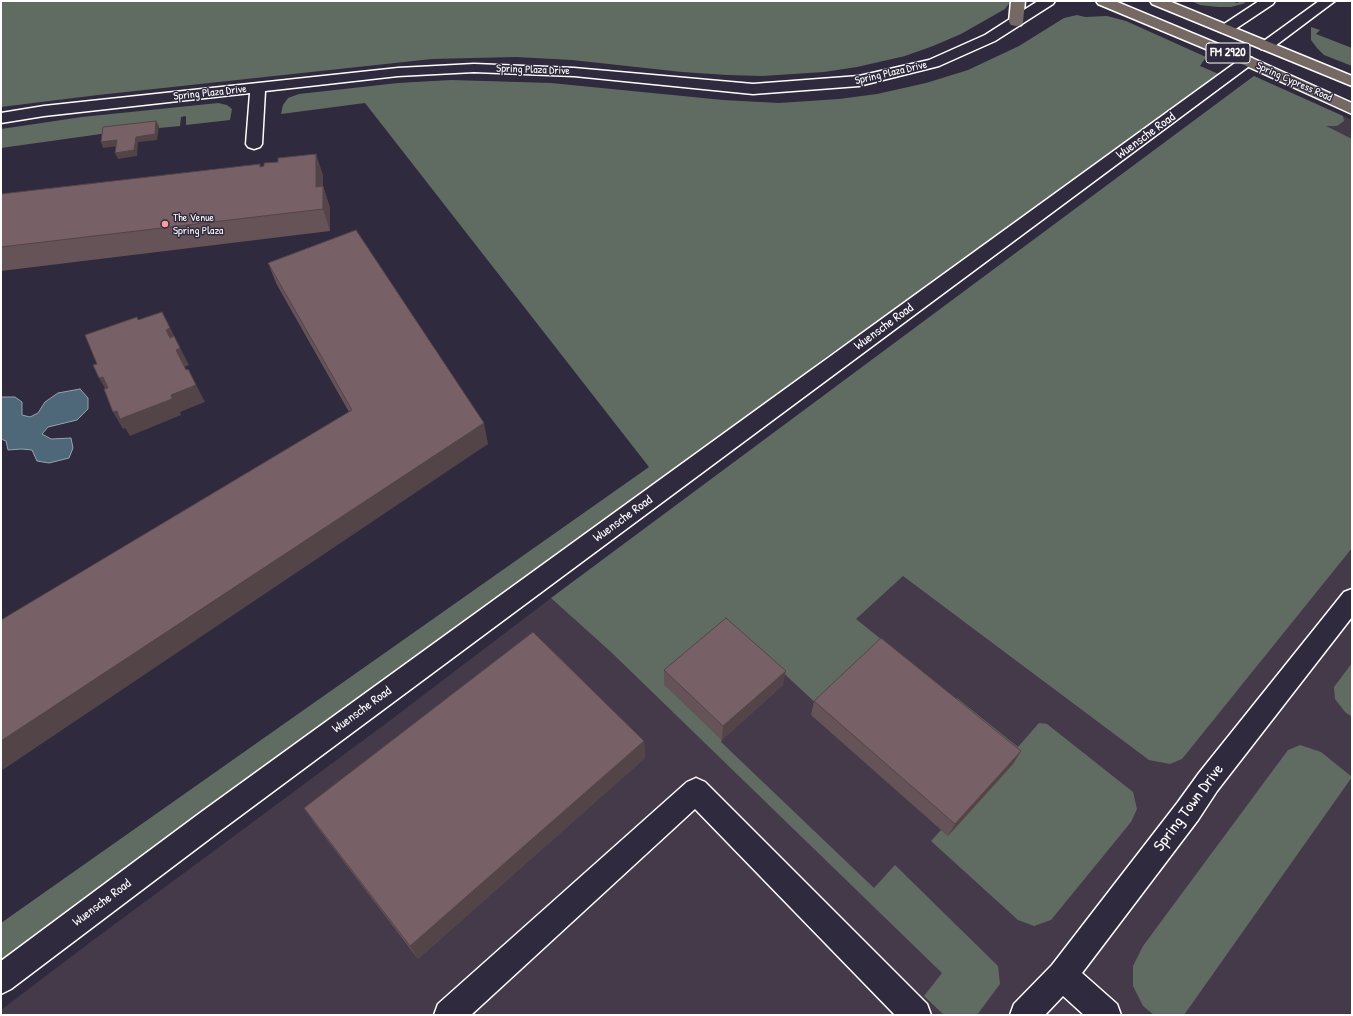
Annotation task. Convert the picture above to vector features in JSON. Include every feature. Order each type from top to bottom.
[{"type":"main road","points":[[1016,22],[1018,1]]},
{"type":"main road","name":"Spring Cypress Road","points":[[1103,1],[1284,77],[1352,109]]},
{"type":"main road","name":"Spring Cypress Road","points":[[1157,1],[1352,80]]},
{"type":"main road","points":[[1284,77],[1318,81],[1352,96]]},
{"type":"street","name":"Spring Plaza Drive","points":[[1,118],[44,111],[398,72],[474,68],[574,72],[753,89],[859,82],[934,63],[990,38],[1048,1]]},
{"type":"street","points":[[1226,29],[1268,1]]},
{"type":"street","points":[[1266,46],[1328,1]]},
{"type":"street","name":"Wuensche Road","points":[[1,978],[217,817],[1247,61]]},
{"type":"street","points":[[254,144],[258,87]]},
{"type":"street","name":"Spring Town Drive","points":[[1025,1015],[1062,975],[1188,812],[1212,776],[1352,600]]},
{"type":"street","points":[[449,1015],[696,791],[916,1015]]},
{"type":"street","points":[[1062,975],[1106,1015]]},
{"type":"shaded area","points":[[1,1],[1011,1],[1005,9],[961,34],[933,46],[905,56],[857,67],[824,72],[762,76],[727,75],[682,72],[572,60],[516,57],[432,59],[1,107]]},
{"type":"shaded area","points":[[1191,1],[1232,1],[1237,3],[1240,1],[1246,3],[1231,7],[1218,7],[1200,5]]},
{"type":"shaded area","points":[[1077,15],[1085,17],[1107,16],[1126,21],[1206,57],[1200,66],[1221,75],[1067,184],[909,300],[826,357],[740,425],[562,549],[452,634],[1,970],[1,923],[649,467],[365,103],[281,114],[283,105],[288,98],[299,94],[398,83],[451,80],[551,83],[723,100],[779,103],[839,99],[877,94],[926,83],[968,70],[1019,46],[1064,18]]},
{"type":"shaded area","points":[[1311,27],[1320,30],[1316,34],[1352,48],[1352,66],[1324,55],[1311,40]]},
{"type":"shaded area","points":[[1254,76],[1352,120],[1352,1015],[1,1015],[1,1010],[88,944]]},
{"type":"shaded area","points":[[1254,76],[1343,116],[1344,121],[1337,126],[1326,126],[1352,139],[1352,548],[1182,759],[1170,764],[1149,760],[903,576],[856,619],[939,686],[819,706],[777,667],[664,684],[722,740],[721,742],[874,888],[895,865],[998,966],[1000,984],[977,1015],[944,1015],[924,996],[942,973],[611,652],[551,598]]},
{"type":"shaded area","points":[[218,103],[227,105],[232,109],[230,120],[186,125],[186,116],[181,117],[180,126],[159,128],[158,126],[1,148],[1,129],[82,117]]},
{"type":"shaded area","points":[[1352,663],[1352,717],[1345,712],[1335,699],[1334,687]]},
{"type":"shaded area","points":[[957,698],[1018,747],[1039,723],[1047,724],[1133,792],[1137,809],[1131,822],[1051,920],[1034,926],[1018,920],[931,841],[941,830],[948,836],[945,709]]},
{"type":"shaded area","points":[[1300,745],[1321,752],[1352,777],[1184,1015],[1154,1015],[1143,1006],[1133,986],[1133,966],[1143,946],[1288,750]]},
{"type":"water","points":[[80,389],[88,398],[88,409],[77,420],[48,427],[42,434],[51,439],[71,438],[73,448],[69,458],[49,463],[37,461],[32,450],[8,450],[6,441],[1,439],[1,397],[15,397],[22,402],[22,415],[30,417],[38,413],[45,402],[58,393]]},
{"type":"building","points":[[156,121],[155,134],[136,137],[134,150],[115,153],[117,140],[101,142],[103,127]]},
{"type":"building","points":[[316,154],[316,187],[323,186],[323,209],[1,247],[1,194],[260,164],[260,167],[264,166],[264,163],[278,162],[278,158]]},
{"type":"building","points":[[356,230],[484,423],[1,741],[1,620],[352,410],[268,263]]},
{"type":"building","points":[[162,312],[170,328],[166,330],[170,338],[174,336],[180,348],[176,350],[186,370],[188,369],[196,385],[171,395],[172,399],[120,419],[117,411],[113,412],[104,389],[108,388],[103,377],[99,378],[93,365],[97,364],[85,335],[137,317],[138,320]]},
{"type":"building","points":[[726,618],[786,671],[723,726],[664,670]]},
{"type":"building","points":[[533,632],[644,741],[410,946],[304,808]]},
{"type":"building","points":[[881,638],[1021,751],[955,824],[814,701]]},
{"type":"place","name":"The Venue Spring Plaza","points":[[165,224]]}]
